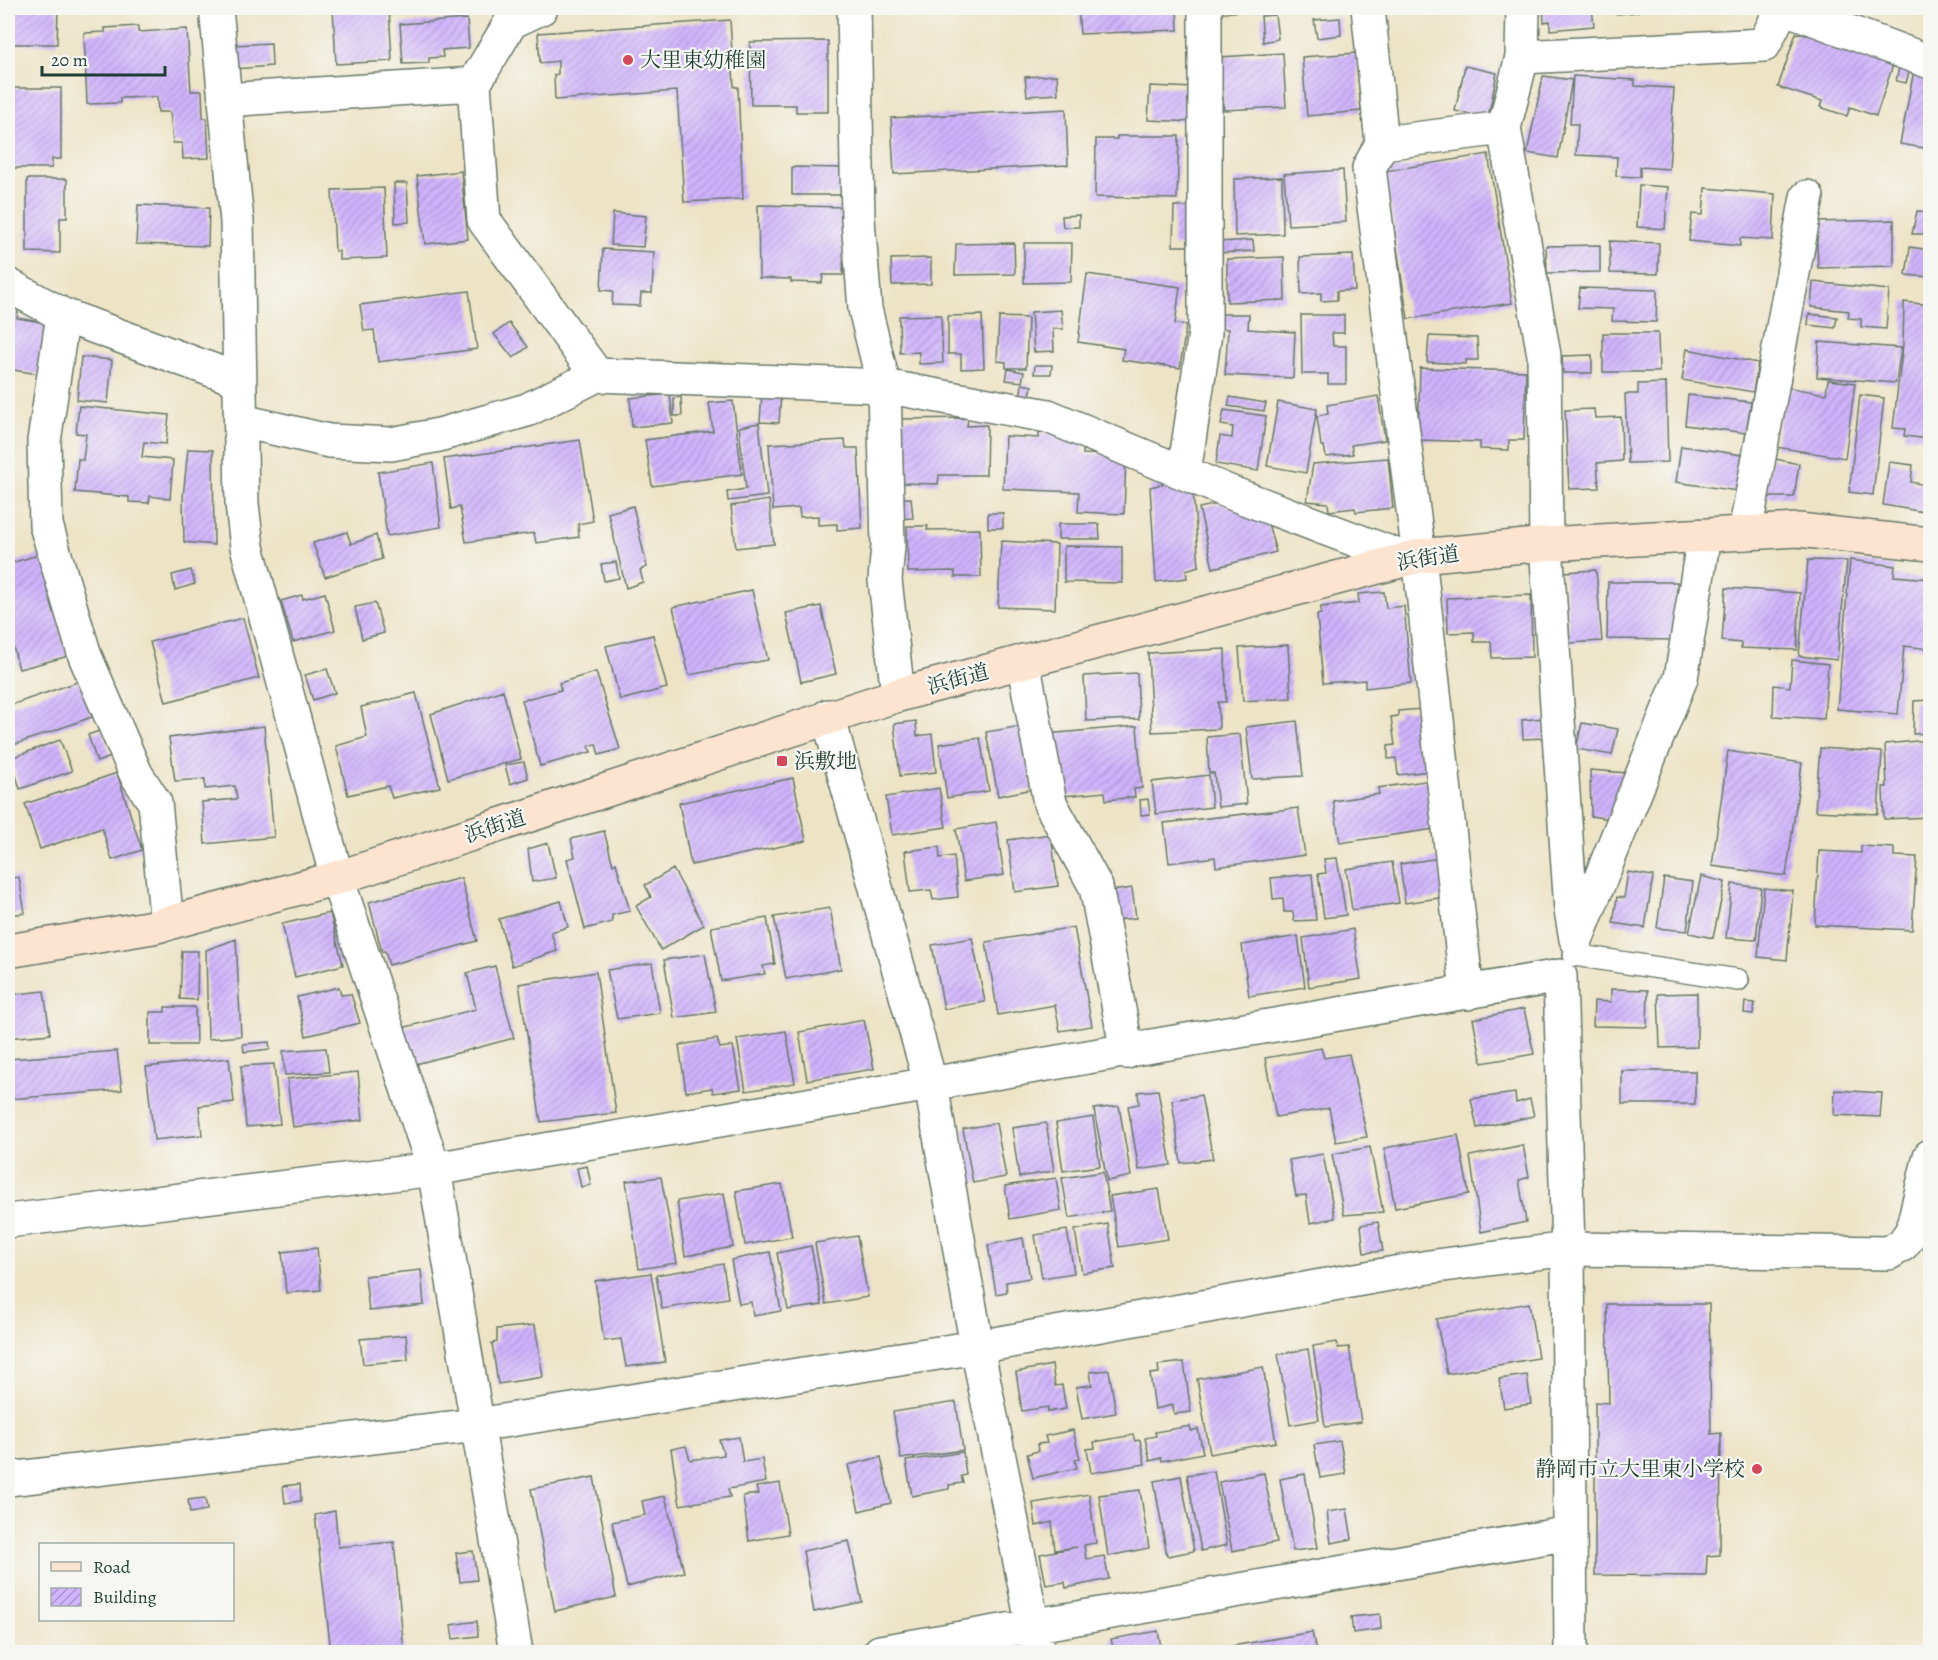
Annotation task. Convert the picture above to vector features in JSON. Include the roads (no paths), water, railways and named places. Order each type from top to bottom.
[{"type":"street","points":[[216,8],[237,222],[242,504],[247,546],[337,878],[434,1169],[516,1653]]},
{"type":"street","points":[[541,8],[511,22],[474,84],[484,220],[597,375]]},
{"type":"street","points":[[854,8],[858,230],[865,309],[884,386],[888,546],[885,580],[898,695]]},
{"type":"street","points":[[1184,473],[1205,333],[1205,8]]},
{"type":"street","points":[[1368,8],[1382,143],[1369,168],[1412,558],[1467,993]]},
{"type":"street","points":[[1523,8],[1522,57],[1504,128],[1544,355],[1546,544],[1571,910],[1568,1249],[1571,1653]]},
{"type":"street","points":[[1522,57],[1764,45],[1784,8],[1930,62]]},
{"type":"street","points":[[225,100],[474,84]]},
{"type":"street","points":[[1382,143],[1504,128]]},
{"type":"street","points":[[1745,533],[1808,197]]},
{"type":"street","points":[[8,285],[63,315],[239,380]]},
{"type":"street","points":[[63,315],[44,441],[46,525],[85,656],[136,774],[155,803],[167,924]]},
{"type":"street","points":[[242,422],[329,441],[391,444],[439,435],[527,410],[597,375],[884,386],[1048,416],[1184,473],[1412,558]]},
{"type":"street","name":"浜街道","points":[[8,951],[167,924],[337,878],[898,695],[1412,558],[1546,544],[1798,530],[1930,544]]},
{"type":"street","points":[[8,1221],[434,1169],[1127,1052],[1467,993],[1570,957],[1681,678],[1704,536]]},
{"type":"street","points":[[1023,662],[1050,803],[1096,887],[1127,1052]]},
{"type":"street","points":[[828,716],[930,1085],[977,1347],[1036,1640]]},
{"type":"street","points":[[8,1479],[477,1425],[977,1347],[1429,1267],[1568,1249],[1889,1253],[1903,1244],[1912,1231],[1930,1156]]},
{"type":"street","points":[[880,1653],[1036,1640],[1570,1533]]},
{"type":"lane","points":[[1570,957],[1738,980]]},
{"type":"place","name":"大里東幼稚園","points":[[628,60]]},
{"type":"place","name":"浜敷地","points":[[782,761]]},
{"type":"place","name":"静岡市立大里東小学校","points":[[1757,1469]]}]
